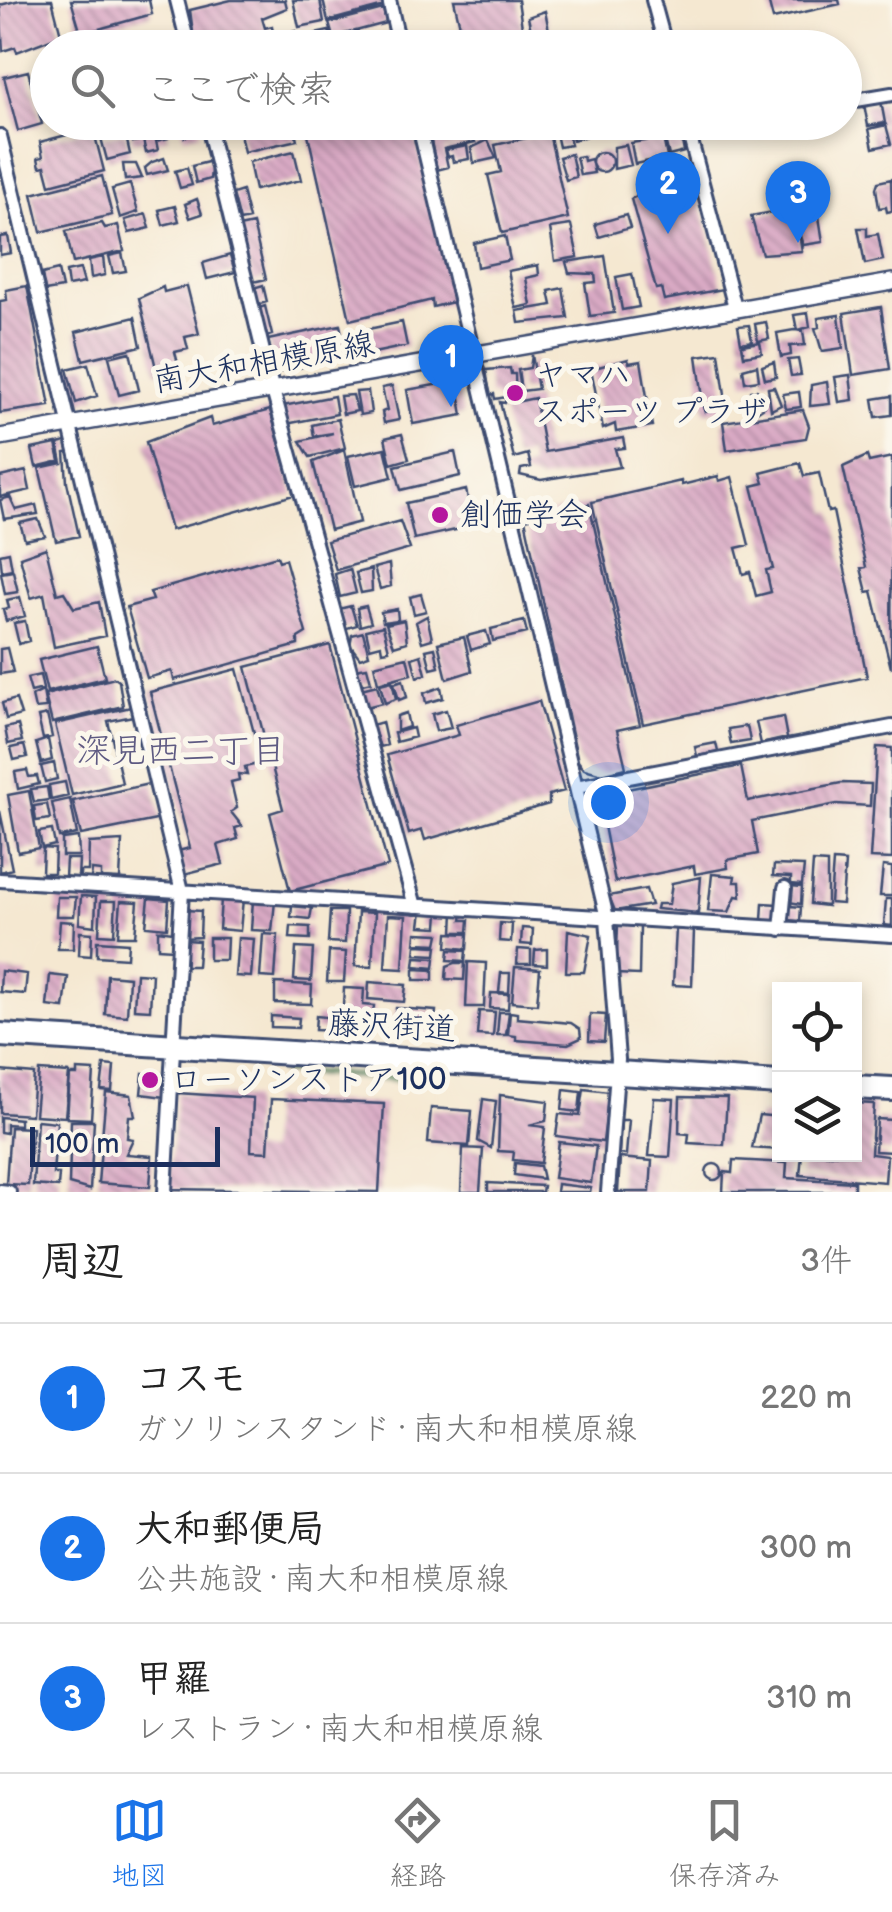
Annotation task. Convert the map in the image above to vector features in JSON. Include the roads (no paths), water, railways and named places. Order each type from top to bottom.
[{"type":"highway","name":"藤沢街道","points":[[0,1036],[772,1082]]},
{"type":"highway","points":[[862,1087],[892,1089]]},
{"type":"street","points":[[177,0],[184,30]]},
{"type":"street","points":[[389,0],[396,30]]},
{"type":"street","points":[[653,0],[661,30]]},
{"type":"street","points":[[862,99],[892,94]]},
{"type":"street","points":[[0,136],[3,162],[72,425],[182,891],[165,1192]]},
{"type":"street","points":[[211,140],[272,388],[415,906]]},
{"type":"street","points":[[422,140],[607,918],[617,1073],[608,1192]]},
{"type":"street","points":[[690,140],[735,308]]},
{"type":"street","name":"南大和相模原線","points":[[0,438],[892,282]]},
{"type":"street","points":[[576,787],[892,727]]},
{"type":"street","points":[[0,880],[892,936]]},
{"type":"street","points":[[781,928],[785,888]]},
{"type":"street","points":[[0,1192],[9,1192]]},
{"type":"place","name":"大和郵便局","points":[[668,234]]},
{"type":"place","name":"甲羅","points":[[798,243]]},
{"type":"place","name":"ヤマハ スポーツ プラザ","points":[[515,393]]},
{"type":"place","name":"コスモ","points":[[451,407]]},
{"type":"place","name":"創価学会","points":[[440,515]]},
{"type":"place","name":"ローソンストア100","points":[[150,1080]]},
{"type":"district","name":"深見西二丁目","points":[[181,751]]}]
